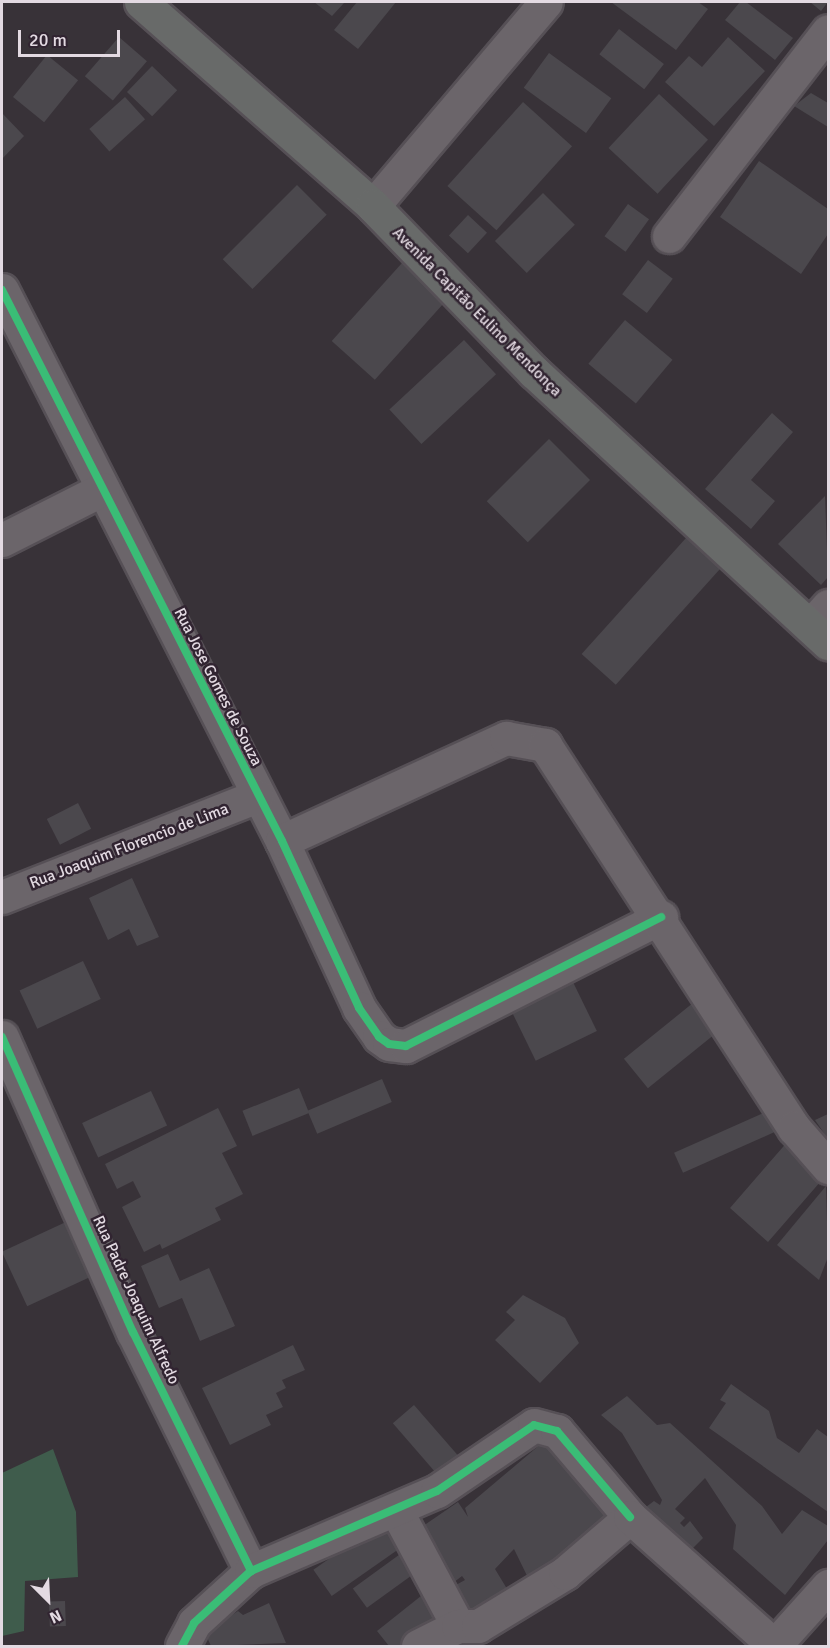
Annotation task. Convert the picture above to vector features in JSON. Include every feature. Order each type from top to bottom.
[{"type":"main road","name":"Avenida Capitão Eulino Mendonça","points":[[141,2],[373,206],[534,372],[822,625]]},
{"type":"street","points":[[373,206],[546,2]]},
{"type":"street","points":[[669,236],[828,31]]},
{"type":"street","name":"Rua Jose Gomes de Souza","points":[[2,290],[282,841],[359,1008],[379,1037],[389,1044],[406,1046],[661,917]]},
{"type":"street","points":[[2,540],[103,489]]},
{"type":"street","points":[[282,841],[506,738],[523,737],[545,745],[557,757],[794,1128],[828,1167]]},
{"type":"street","name":"Rua Joaquim Florencio de Lima","points":[[2,897],[258,796]]},
{"type":"street","name":"Rua Padre Joaquim Alfredo","points":[[2,1037],[134,1332],[251,1572]]},
{"type":"street","points":[[182,1647],[194,1623],[251,1572],[396,1510],[460,1478],[522,1429],[542,1425],[557,1431],[630,1517],[774,1646],[828,1586]]},
{"type":"street","points":[[396,1510],[458,1626]]},
{"type":"street","points":[[418,1647],[458,1626],[478,1626],[565,1573],[630,1517]]},
{"type":"green space","points":[[53,1449],[76,1512],[78,1577],[25,1581],[24,1631],[2,1636],[2,1473]]},
{"type":"building","points":[[314,2],[345,2],[332,16]]},
{"type":"building","points":[[357,2],[396,2],[358,49],[334,30]]},
{"type":"building","points":[[611,2],[698,2],[708,9],[676,50]]},
{"type":"building","points":[[740,2],[746,2],[793,38],[775,60],[725,20]]},
{"type":"building","points":[[810,2],[828,2],[821,11]]},
{"type":"building","points":[[619,29],[664,64],[644,89],[599,54]]},
{"type":"building","points":[[119,37],[147,61],[113,101],[85,76]]},
{"type":"building","points":[[728,37],[765,71],[714,126],[665,82],[689,56],[702,67]]},
{"type":"building","points":[[549,53],[611,98],[586,133],[524,88]]},
{"type":"building","points":[[47,55],[78,80],[44,122],[13,97]]},
{"type":"building","points":[[152,66],[177,90],[152,116],[127,92]]},
{"type":"building","points":[[811,93],[828,103],[828,127],[794,106]]},
{"type":"building","points":[[659,94],[708,140],[658,194],[609,148]]},
{"type":"building","points":[[125,97],[145,119],[109,151],[89,129]]},
{"type":"building","points":[[523,102],[572,146],[496,230],[447,186]]},
{"type":"building","points":[[2,113],[24,136],[2,159]]},
{"type":"building","points":[[759,161],[828,209],[828,234],[801,274],[720,217]]},
{"type":"building","points":[[297,185],[327,215],[252,289],[223,259]]},
{"type":"building","points":[[543,193],[575,225],[527,273],[495,241]]},
{"type":"building","points":[[628,204],[649,219],[626,252],[604,236]]},
{"type":"building","points":[[468,215],[487,233],[468,253],[449,235]]},
{"type":"building","points":[[648,260],[673,279],[647,313],[622,294]]},
{"type":"building","points":[[402,263],[445,302],[375,380],[332,341]]},
{"type":"building","points":[[625,320],[672,360],[636,404],[588,364]]},
{"type":"building","points":[[464,340],[496,374],[421,444],[389,410]]},
{"type":"building","points":[[772,413],[793,432],[751,480],[775,501],[751,529],[705,489]]},
{"type":"building","points":[[549,439],[590,480],[528,542],[487,501]]},
{"type":"building","points":[[825,496],[828,577],[821,585],[778,544]]},
{"type":"building","points":[[686,538],[720,569],[616,685],[582,654]]},
{"type":"building","points":[[78,803],[91,829],[60,845],[47,819]]},
{"type":"building","points":[[132,878],[159,937],[137,946],[129,929],[108,940],[89,898]]},
{"type":"building","points":[[83,961],[101,999],[37,1029],[20,991]]},
{"type":"building","points":[[571,978],[597,1031],[536,1061],[510,1008]]},
{"type":"building","points":[[704,994],[728,1024],[648,1088],[624,1059]]},
{"type":"building","points":[[382,1079],[392,1102],[317,1134],[307,1111]]},
{"type":"building","points":[[299,1088],[309,1113],[253,1136],[242,1111]]},
{"type":"building","points":[[151,1091],[167,1125],[98,1158],[82,1123]]},
{"type":"building","points":[[218,1108],[237,1146],[222,1153],[243,1194],[215,1208],[221,1220],[162,1249],[160,1244],[144,1252],[122,1207],[141,1197],[133,1181],[117,1189],[105,1164]]},
{"type":"building","points":[[770,1110],[779,1130],[683,1173],[674,1153]]},
{"type":"building","points":[[828,1114],[828,1139],[815,1120]]},
{"type":"building","points":[[789,1140],[808,1158],[804,1167],[821,1181],[768,1242],[730,1208]]},
{"type":"building","points":[[826,1186],[828,1257],[819,1280],[777,1245]]},
{"type":"building","points":[[68,1221],[93,1275],[27,1306],[2,1252]]},
{"type":"building","points":[[168,1254],[180,1281],[209,1268],[235,1326],[200,1341],[182,1298],[159,1308],[141,1266]]},
{"type":"building","points":[[523,1295],[565,1318],[579,1343],[540,1383],[495,1340],[515,1320],[506,1312]]},
{"type":"building","points":[[293,1345],[305,1370],[282,1380],[286,1388],[276,1393],[283,1407],[266,1415],[271,1425],[230,1445],[202,1388]]},
{"type":"building","points":[[731,1384],[769,1411],[777,1438],[799,1453],[817,1429],[828,1437],[828,1512],[709,1428],[726,1403],[720,1400]]},
{"type":"building","points":[[627,1396],[657,1425],[670,1423],[762,1506],[782,1534],[802,1510],[828,1526],[828,1540],[785,1595],[733,1549],[736,1525],[705,1478],[675,1509],[685,1518],[680,1523],[684,1527],[690,1521],[703,1538],[686,1555],[642,1510],[654,1501],[660,1505],[662,1500],[622,1433],[601,1415]]},
{"type":"building","points":[[414,1405],[463,1461],[441,1479],[393,1423]]},
{"type":"building","points":[[555,1432],[627,1518],[533,1588],[514,1549],[495,1569],[515,1602],[478,1624],[454,1586],[465,1580],[462,1576],[445,1589],[410,1535],[458,1502],[468,1517],[465,1508]]},
{"type":"building","points":[[383,1521],[401,1547],[332,1596],[313,1570]]},
{"type":"building","points":[[403,1552],[417,1571],[367,1608],[353,1588]]},
{"type":"building","points":[[426,1592],[443,1613],[400,1646],[389,1646],[377,1631]]},
{"type":"building","points":[[65,1601],[66,1626],[50,1627],[49,1602]]},
{"type":"building","points":[[269,1603],[286,1643],[211,1646],[205,1633],[238,1611],[243,1615]]},
{"type":"cycle path","points":[[2,290],[282,841],[359,1008],[379,1037],[389,1044],[406,1046],[661,917]]},
{"type":"cycle path","points":[[2,1037],[133,1332],[251,1571]]},
{"type":"cycle path","points":[[182,1646],[194,1623],[251,1571],[437,1491],[534,1425],[557,1431],[630,1517]]}]
